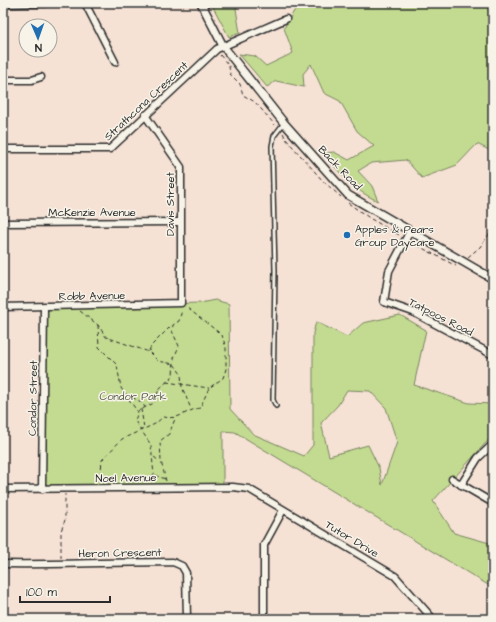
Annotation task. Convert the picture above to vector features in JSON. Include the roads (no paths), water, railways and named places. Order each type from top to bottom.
[{"type":"street","points":[[3,4],[46,3]]},
{"type":"street","points":[[86,3],[115,62]]},
{"type":"street","name":"Back Road","points":[[201,3],[223,46],[284,123],[348,195],[410,231],[462,265],[493,279]]},
{"type":"street","name":"Strathcona Crescent","points":[[3,149],[110,149],[217,49],[286,18]]},
{"type":"street","points":[[3,80],[32,80],[41,77]]},
{"type":"street","name":"Davis Street","points":[[145,115],[181,167],[180,304]]},
{"type":"street","name":"McKenzie Avenue","points":[[3,223],[180,222]]},
{"type":"street","name":"Tatpoos Road","points":[[410,231],[389,271],[384,302],[412,312],[493,355]]},
{"type":"street","name":"Robb Avenue","points":[[3,307],[180,304]]},
{"type":"street","name":"Condor Street","points":[[42,489],[44,307]]},
{"type":"street","points":[[462,484],[478,458],[493,444]]},
{"type":"street","points":[[452,479],[493,503]]},
{"type":"street","name":"Noel Avenue","points":[[3,489],[233,487],[249,489]]},
{"type":"street","name":"Tutor Drive","points":[[249,489],[396,576],[433,619]]},
{"type":"street","points":[[264,619],[264,545],[283,510]]},
{"type":"street","name":"Heron Crescent","points":[[3,564],[173,562],[182,566],[186,573],[187,619]]},
{"type":"lane","points":[[276,406],[273,400],[275,270],[272,146],[274,136],[284,123]]},
{"type":"place","name":"Apples & Pears Group Daycare","points":[[347,235]]},
{"type":"park label","name":"Condor Park","points":[[133,396]]}]
